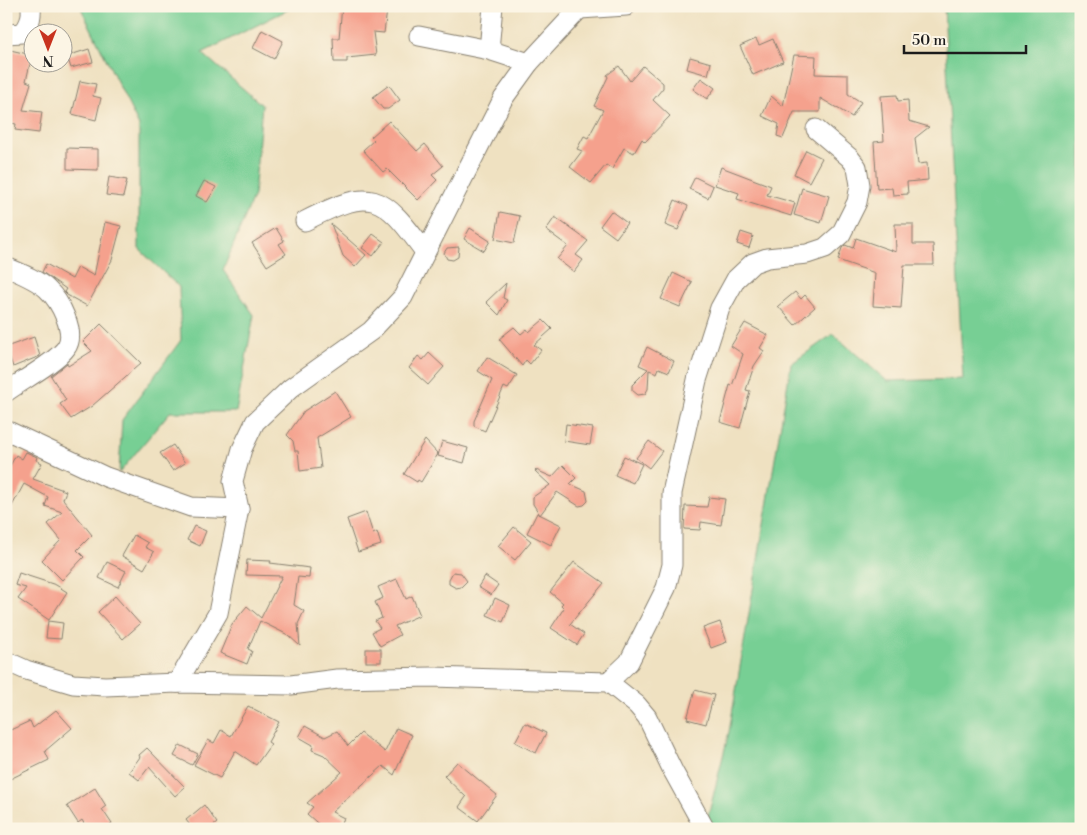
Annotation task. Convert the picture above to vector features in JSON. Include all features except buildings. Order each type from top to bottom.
[{"type":"street","points":[[6,34],[22,33],[28,27],[32,13],[31,6]]},
{"type":"street","points":[[489,50],[493,6]]},
{"type":"street","points":[[177,683],[218,613],[239,509],[233,480],[242,449],[255,422],[291,388],[371,331],[403,297],[503,99],[529,63],[581,8],[626,6]]},
{"type":"street","points":[[419,36],[489,50],[529,63]]},
{"type":"street","points":[[608,682],[628,662],[666,588],[672,565],[672,493],[697,380],[720,308],[736,279],[753,263],[767,258],[807,254],[825,248],[840,234],[857,202],[860,185],[857,167],[850,158],[816,129]]},
{"type":"street","points":[[305,221],[340,203],[355,200],[372,200],[387,207],[400,218],[425,252]]},
{"type":"street","points":[[6,267],[47,289],[56,301],[70,333],[70,340],[62,353],[6,392]]},
{"type":"street","points":[[6,430],[106,477],[191,507],[239,509]]},
{"type":"street","points":[[6,661],[26,670],[73,684],[106,686],[177,683],[291,685],[337,679],[423,678],[608,682],[637,705],[647,717],[673,771],[706,829]]},
{"type":"green space","points":[[80,6],[295,6],[202,53],[262,105],[254,195],[223,270],[254,315],[236,412],[170,412],[119,473],[122,420],[181,340],[179,287],[139,249],[139,126]]},
{"type":"green space","points":[[944,6],[1081,6],[1081,829],[705,829],[729,732],[791,364],[833,334],[887,381],[963,379]]}]
